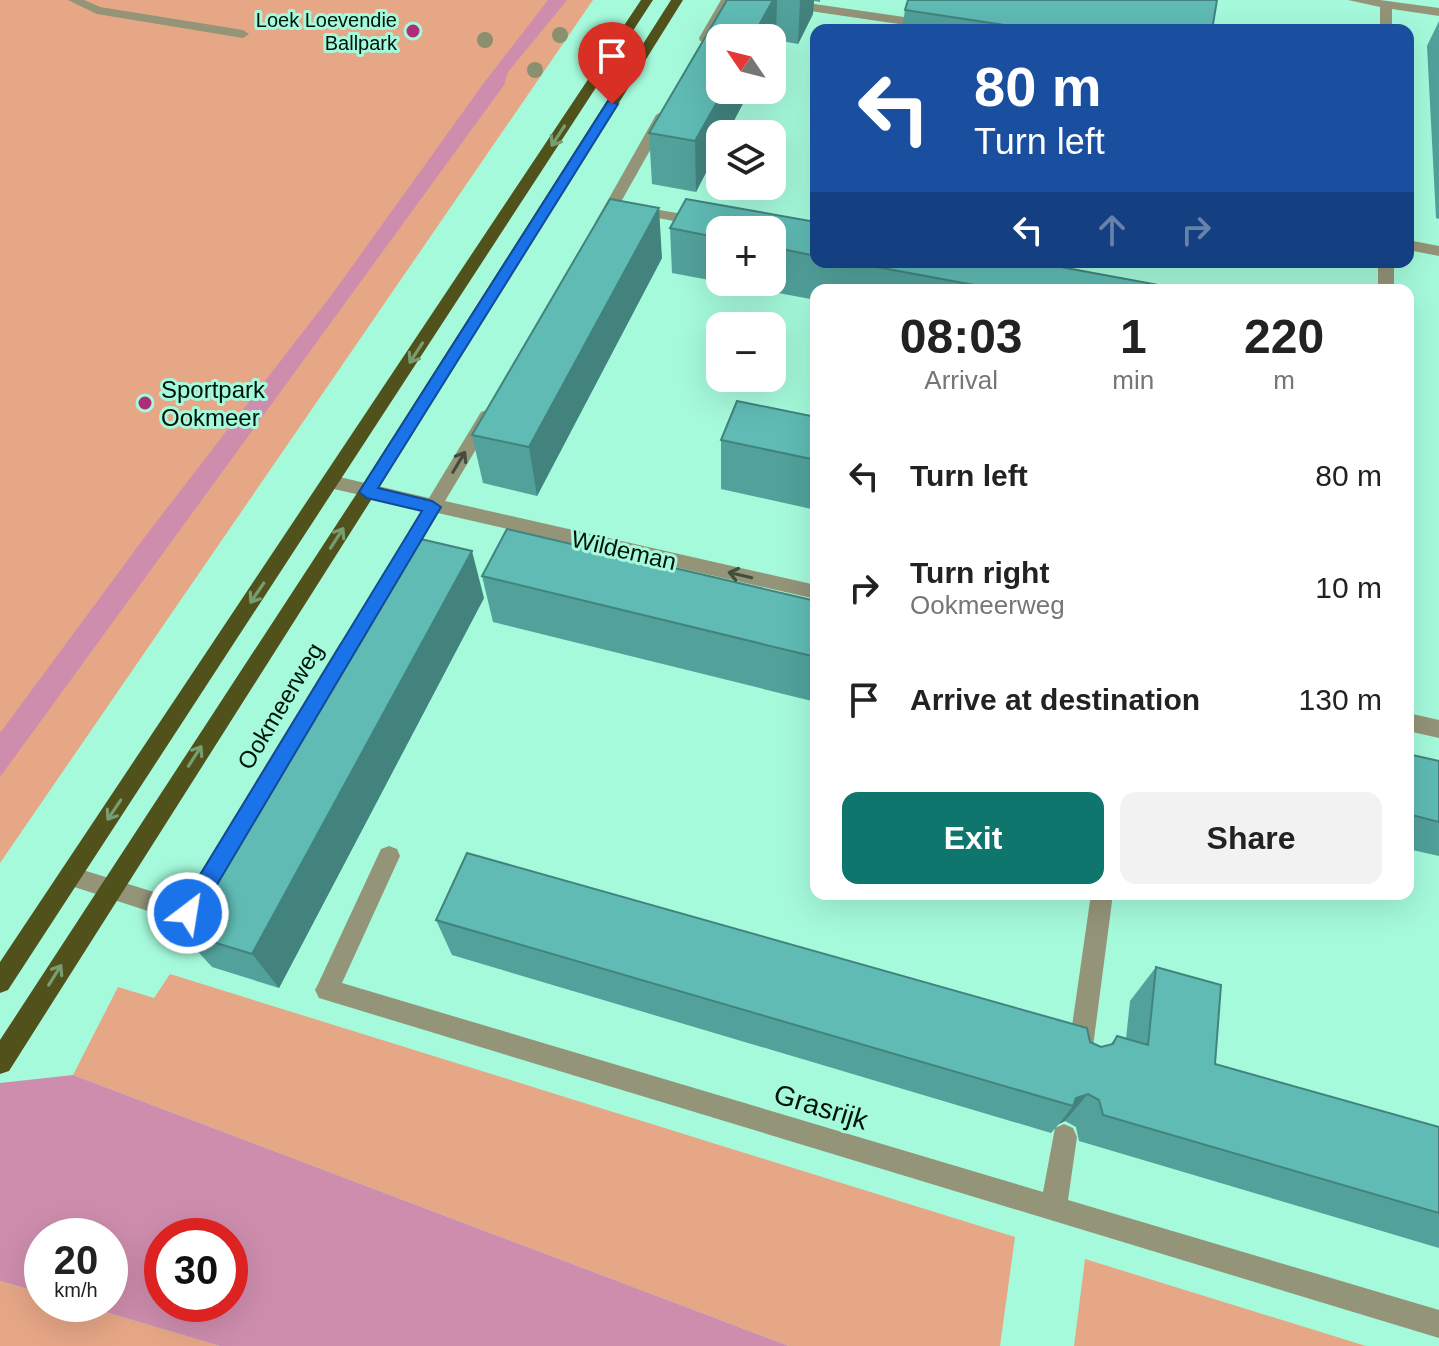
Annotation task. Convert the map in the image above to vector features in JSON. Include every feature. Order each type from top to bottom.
[{"type":"main road","points":[[0,982],[647,0]]},
{"type":"main road","name":"Ookmeerweg","points":[[7,1051],[367,492],[677,0]]},
{"type":"street","points":[[74,0],[97,10],[243,34]]},
{"type":"street","points":[[696,55],[727,0]]},
{"type":"street","points":[[762,0],[924,24]]},
{"type":"street","points":[[860,15],[867,0]]},
{"type":"street","points":[[1354,0],[1439,12]]},
{"type":"street","points":[[1386,5],[1386,24]]},
{"type":"street","points":[[596,233],[673,96]]},
{"type":"street","points":[[612,206],[706,223]]},
{"type":"street","points":[[1414,246],[1439,251]]},
{"type":"street","points":[[392,575],[498,398]]},
{"type":"street","name":"Wildeman","points":[[331,482],[810,591]]},
{"type":"street","name":"Ookmeerweg","points":[[70,876],[188,913],[359,629]]},
{"type":"street","points":[[1414,723],[1439,729]]},
{"type":"street","name":"Grasrijk","points":[[389,856],[327,990],[1439,1324]]},
{"type":"street","points":[[1079,1062],[1101,900]]},
{"type":"street","points":[[1054,1209],[1064,1137]]},
{"type":"shaded area","name":"Sportpark Ookmeer","points":[[0,0],[593,0],[0,863]]},
{"type":"shaded area","points":[[548,0],[567,0],[508,72],[504,85],[0,777],[0,733],[147,534],[333,293],[483,84]]},
{"type":"shaded area","points":[[170,974],[1015,1237],[1000,1346],[789,1346],[73,1075],[118,987],[154,998]]},
{"type":"shaded area","points":[[73,1075],[789,1346],[220,1346],[128,1319],[128,1218],[24,1218],[24,1288],[0,1281],[0,1083]]},
{"type":"shaded area","points":[[1085,1259],[1366,1346],[1074,1346]]},
{"type":"shaded area","points":[[0,1281],[24,1288],[24,1322],[128,1322],[128,1319],[220,1346],[0,1346]]},
{"type":"building","points":[[727,0],[773,0],[760,24],[713,24]]},
{"type":"building","points":[[908,0],[1217,0],[1213,24],[997,24],[905,10]]},
{"type":"building","points":[[706,36],[706,104],[716,104],[695,141],[649,133]]},
{"type":"building","points":[[610,199],[659,208],[529,447],[472,435]]},
{"type":"building","points":[[686,199],[782,216],[706,216],[706,235],[670,228]]},
{"type":"building","points":[[786,217],[810,221],[810,255],[786,250]]},
{"type":"building","points":[[882,268],[1067,268],[1153,284],[969,284]]},
{"type":"building","points":[[737,401],[810,416],[810,459],[721,440]]},
{"type":"building","points":[[507,529],[810,600],[810,656],[482,576]]},
{"type":"building","points":[[412,537],[472,551],[252,954],[180,932]]},
{"type":"building","points":[[1414,755],[1439,761],[1439,822],[1414,816]]},
{"type":"building","points":[[467,853],[1087,1028],[1090,1042],[1101,1047],[1113,1044],[1117,1036],[1148,1045],[1156,967],[1221,985],[1215,1064],[1439,1127],[1439,1213],[1103,1115],[1099,1100],[1088,1094],[1076,1098],[1073,1106],[436,920]]},
{"type":"place","name":"Loek Loevendie Ballpark","points":[[413,31]]},
{"type":"place","name":"Sportpark Ookmeer","points":[[145,403]]},
{"type":"route","points":[[188,913],[432,507],[367,492],[612,104]]}]
